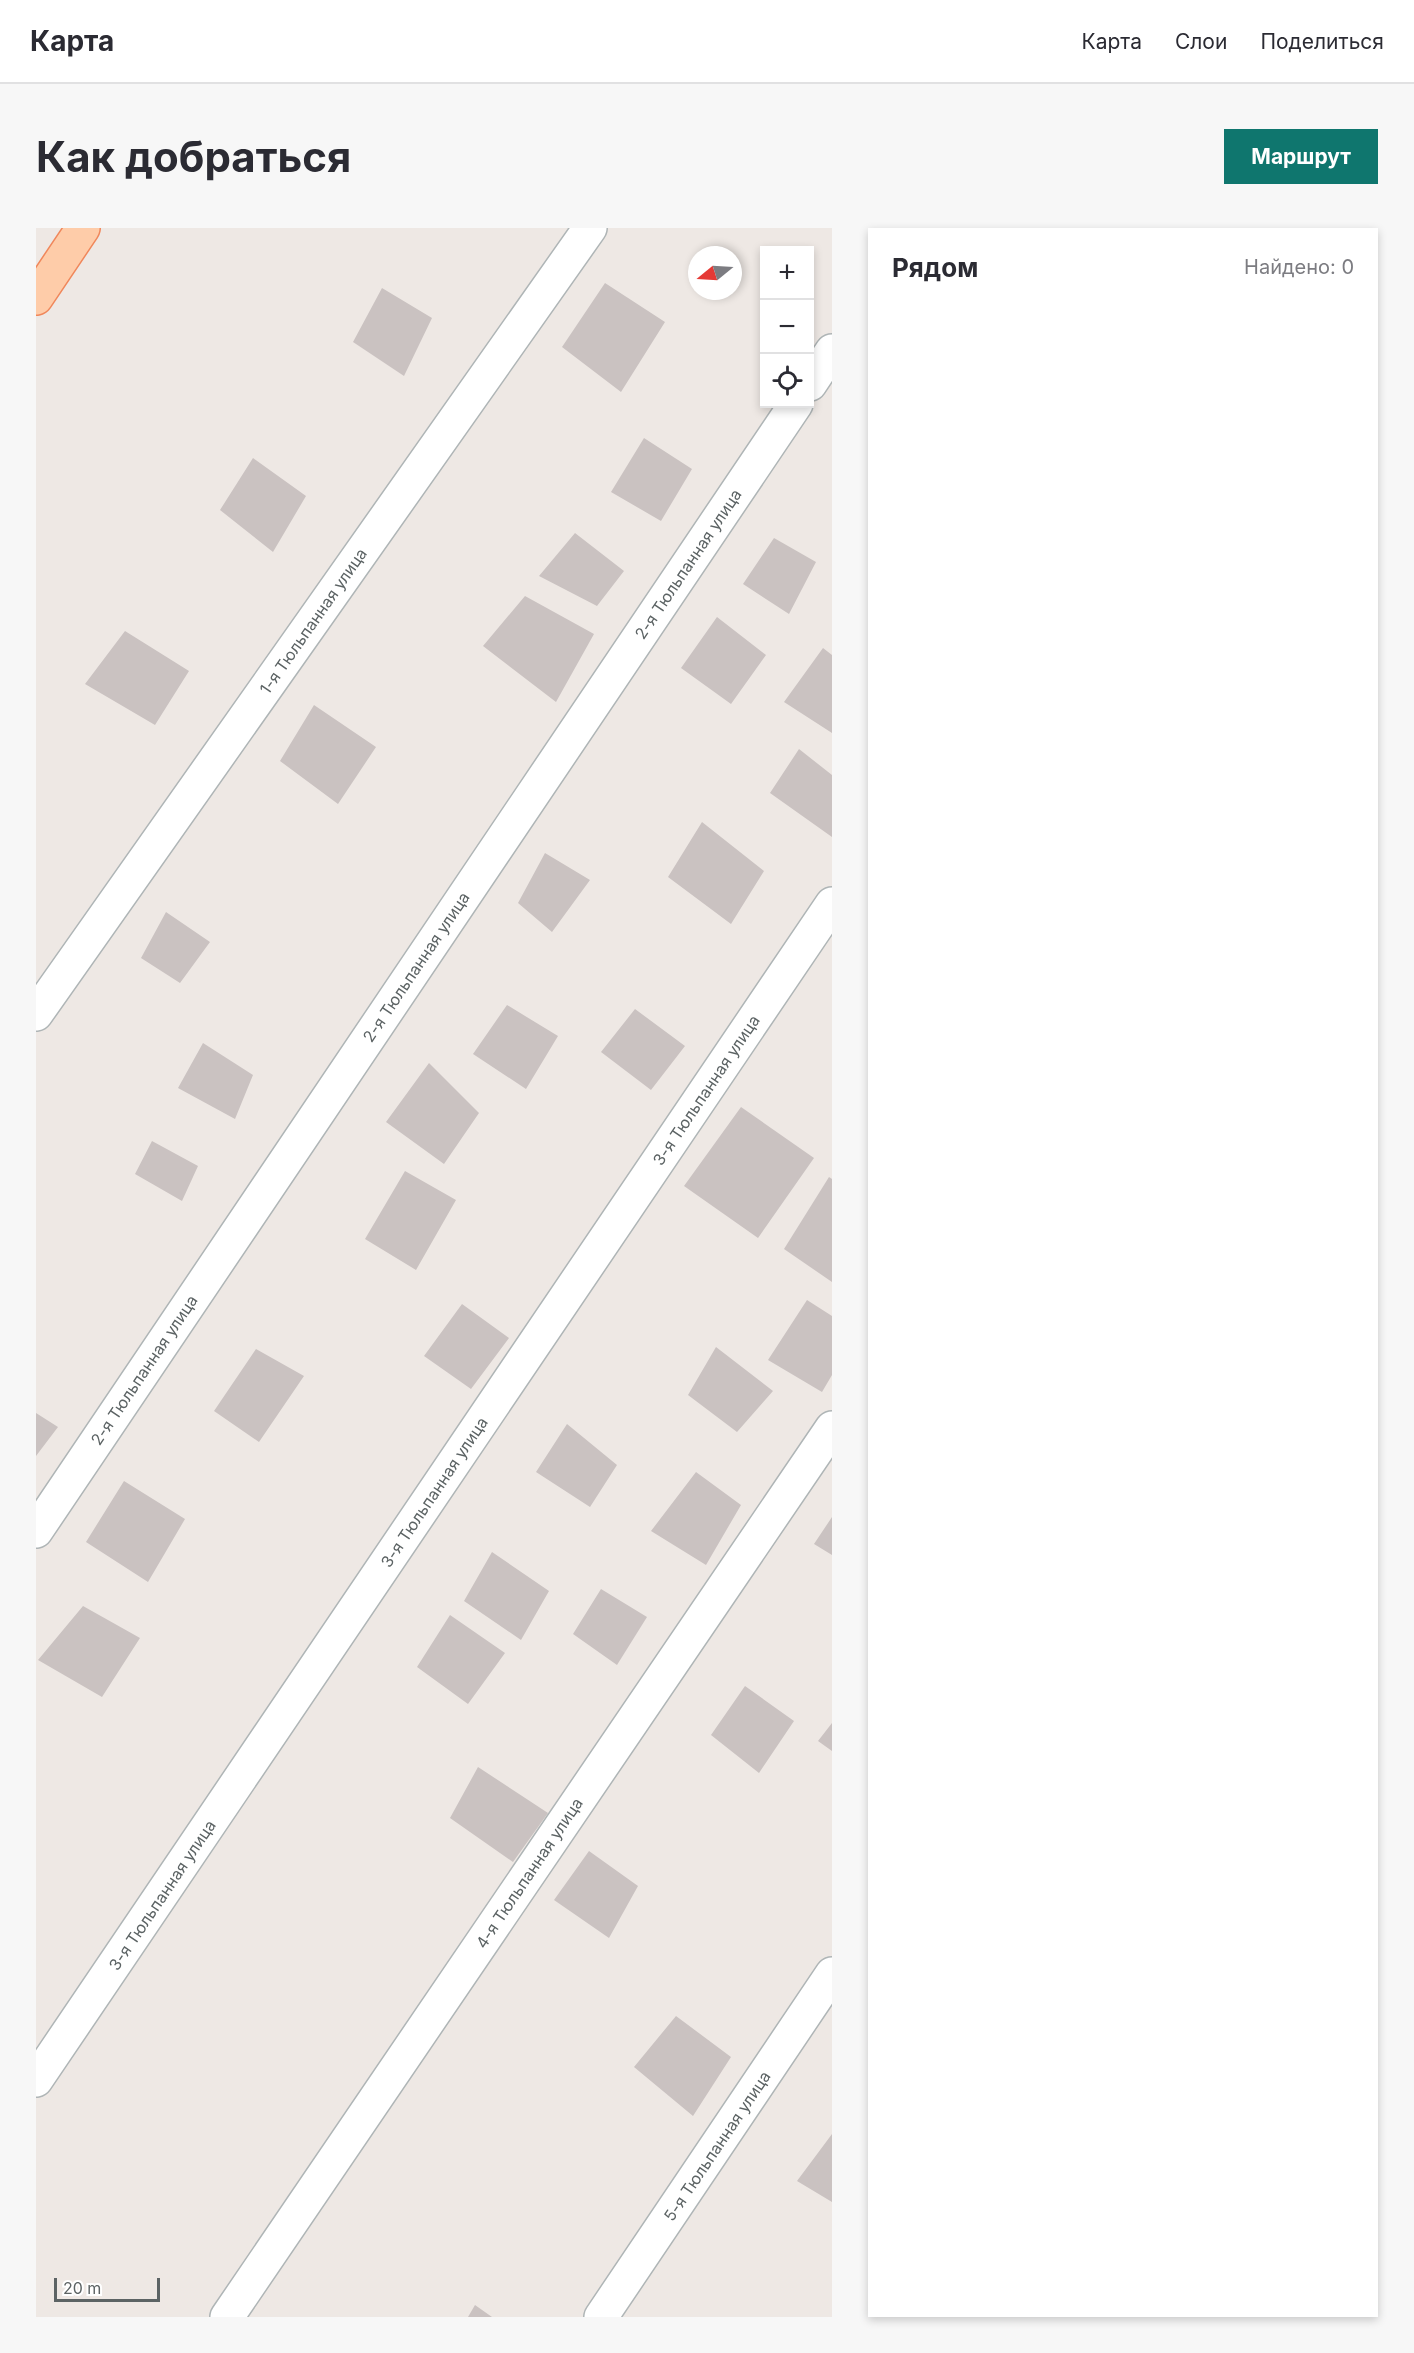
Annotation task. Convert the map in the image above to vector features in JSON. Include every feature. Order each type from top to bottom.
[{"type":"main road","points":[[36,298],[83,228]]},
{"type":"street","name":"1-я Тюльпанная улица","points":[[36,1014],[590,228]]},
{"type":"street","points":[[814,378],[832,351]]},
{"type":"street","name":"2-я Тюльпанная улица","points":[[36,1531],[793,408]]},
{"type":"street","name":"3-я Тюльпанная улица","points":[[36,2080],[832,904]]},
{"type":"street","name":"4-я Тюльпанная улица","points":[[226,2317],[832,1428]]},
{"type":"street","name":"5-я Тюльпанная улица","points":[[601,2317],[832,1974]]},
{"type":"building","points":[[605,283],[665,322],[621,392],[562,347]]},
{"type":"building","points":[[382,288],[432,318],[404,376],[353,342]]},
{"type":"building","points":[[644,438],[692,469],[661,521],[611,492]]},
{"type":"building","points":[[253,458],[306,496],[273,552],[220,510]]},
{"type":"building","points":[[575,533],[624,571],[597,606],[539,576]]},
{"type":"building","points":[[774,538],[816,562],[789,614],[743,584]]},
{"type":"building","points":[[525,596],[594,634],[556,702],[483,646]]},
{"type":"building","points":[[717,617],[766,655],[731,704],[681,668]]},
{"type":"building","points":[[125,631],[189,671],[155,725],[85,684]]},
{"type":"building","points":[[823,648],[832,655],[832,733],[784,702]]},
{"type":"building","points":[[314,705],[376,747],[338,804],[280,761]]},
{"type":"building","points":[[799,749],[832,775],[832,837],[770,793]]},
{"type":"building","points":[[702,822],[764,871],[731,924],[668,877]]},
{"type":"building","points":[[545,853],[590,880],[552,932],[518,903]]},
{"type":"building","points":[[166,912],[210,942],[180,983],[141,958]]},
{"type":"building","points":[[507,1005],[558,1036],[526,1089],[473,1054]]},
{"type":"building","points":[[635,1009],[685,1046],[651,1090],[601,1052]]},
{"type":"building","points":[[203,1043],[253,1075],[235,1119],[178,1088]]},
{"type":"building","points":[[429,1063],[479,1113],[444,1164],[386,1122]]},
{"type":"building","points":[[741,1107],[814,1158],[758,1238],[684,1186]]},
{"type":"building","points":[[152,1141],[198,1166],[182,1201],[135,1174]]},
{"type":"building","points":[[405,1171],[456,1200],[416,1270],[365,1239]]},
{"type":"building","points":[[829,1177],[832,1179],[832,1282],[784,1249]]},
{"type":"building","points":[[807,1300],[832,1316],[832,1375],[822,1392],[768,1360]]},
{"type":"building","points":[[462,1304],[509,1338],[471,1389],[424,1356]]},
{"type":"building","points":[[716,1347],[773,1391],[737,1432],[688,1395]]},
{"type":"building","points":[[256,1349],[304,1376],[259,1442],[214,1411]]},
{"type":"building","points":[[36,1413],[58,1427],[36,1456]]},
{"type":"building","points":[[567,1424],[617,1465],[590,1507],[536,1472]]},
{"type":"building","points":[[696,1472],[741,1505],[706,1565],[651,1531]]},
{"type":"building","points":[[124,1481],[185,1519],[148,1582],[86,1542]]},
{"type":"building","points":[[832,1517],[832,1555],[814,1544]]},
{"type":"building","points":[[492,1552],[549,1591],[521,1640],[464,1601]]},
{"type":"building","points":[[601,1589],[647,1617],[617,1665],[573,1634]]},
{"type":"building","points":[[83,1606],[140,1638],[102,1697],[38,1660]]},
{"type":"building","points":[[450,1615],[505,1653],[468,1704],[417,1667]]},
{"type":"building","points":[[745,1686],[794,1721],[759,1773],[711,1735]]},
{"type":"building","points":[[832,1723],[832,1751],[818,1741]]},
{"type":"building","points":[[478,1767],[548,1813],[513,1862],[450,1818]]},
{"type":"building","points":[[589,1851],[638,1886],[609,1938],[554,1900]]},
{"type":"building","points":[[676,2016],[731,2057],[693,2116],[634,2067]]},
{"type":"building","points":[[832,2134],[832,2202],[797,2181]]},
{"type":"building","points":[[475,2305],[492,2317],[468,2317]]}]
